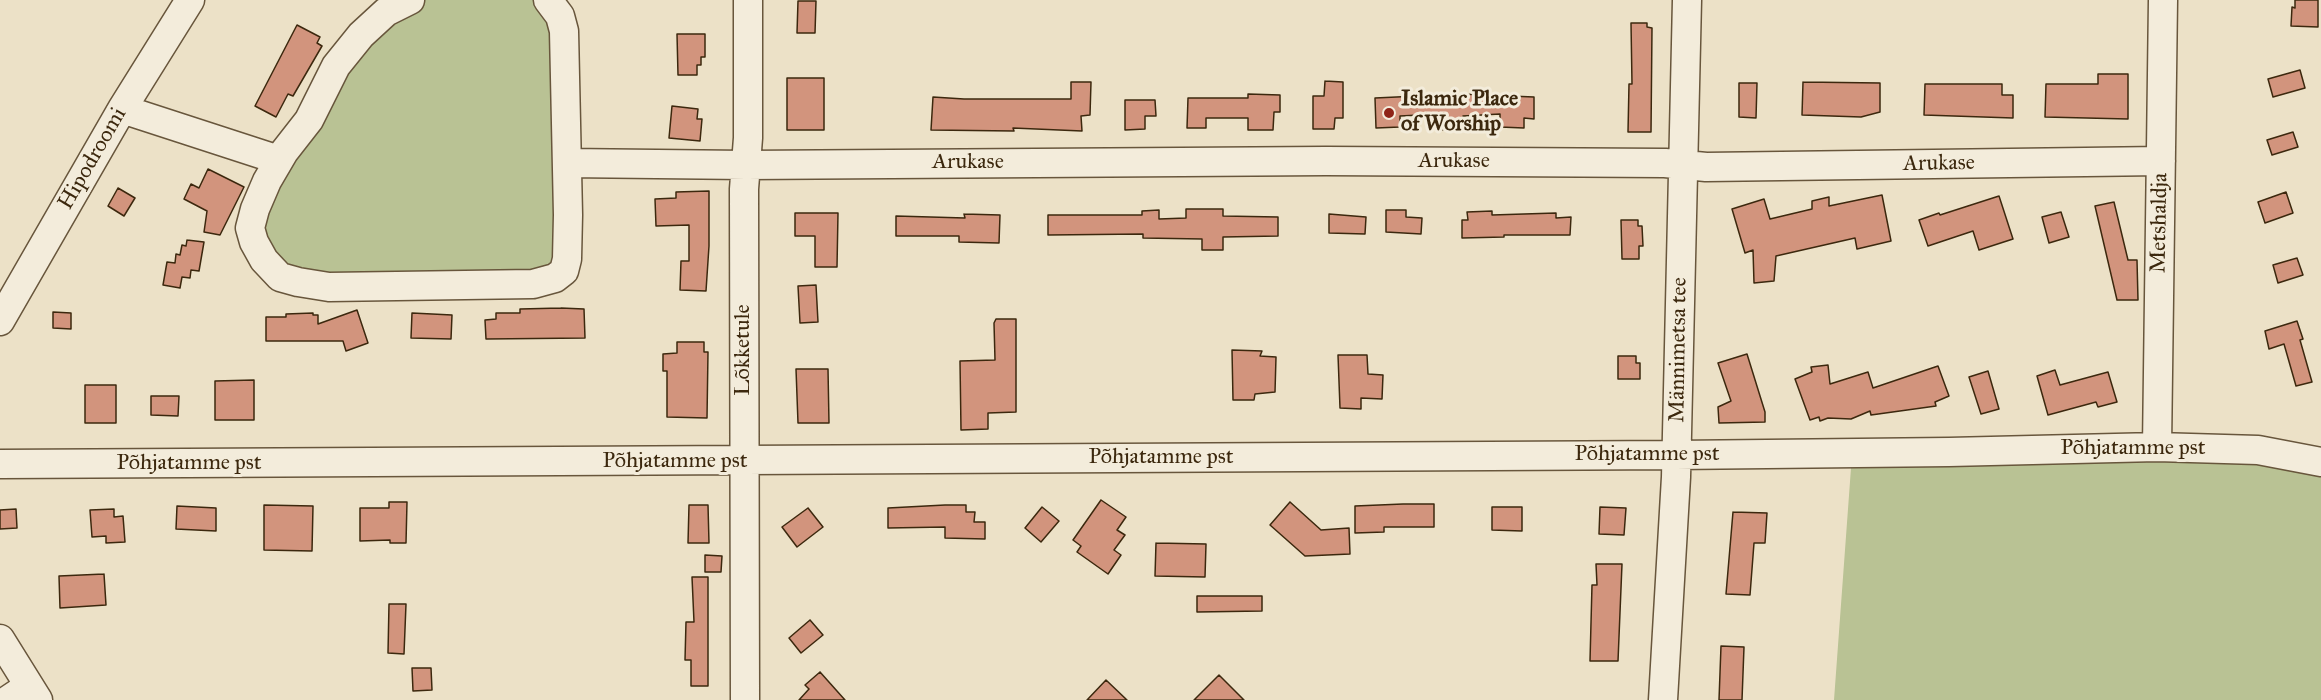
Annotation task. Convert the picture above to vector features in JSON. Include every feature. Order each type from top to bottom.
[{"type":"street","name":"Hipodroomi","points":[[0,321],[122,109],[190,0]]},
{"type":"street","points":[[410,0],[386,12],[362,35],[336,66],[309,120],[279,160],[255,209],[250,228],[254,242],[264,260],[280,277],[297,282],[329,286],[533,284],[555,278],[564,271],[567,260],[564,31],[560,16],[548,0]]},
{"type":"street","name":"Lõkketule","points":[[744,700],[744,189],[748,138],[748,0]]},
{"type":"street","name":"Männimetsa tee","points":[[1663,700],[1676,455],[1687,0]]},
{"type":"street","name":"Metshaldja","points":[[2157,447],[2163,0]]},
{"type":"street","points":[[122,109],[279,160]]},
{"type":"street","name":"Arukase","points":[[567,163],[746,165],[1314,161],[1706,166],[2161,161]]},
{"type":"street","name":"Põhjatamme pst","points":[[0,464],[1676,455],[2157,447],[2258,450],[2321,462]]},
{"type":"street","points":[[0,639],[25,695]]},
{"type":"green space","points":[[423,0],[539,0],[550,7],[562,163],[552,273],[313,281],[278,264],[258,228],[276,179],[377,23]]},
{"type":"green space","points":[[2192,459],[2258,464],[2321,476],[2321,700],[1834,700],[1851,468]]},
{"type":"building","points":[[2295,0],[2318,0],[2318,27],[2291,26],[2292,7],[2295,8]]},
{"type":"building","points":[[798,1],[816,1],[815,33],[797,33]]},
{"type":"building","points":[[1631,23],[1647,23],[1647,27],[1652,28],[1651,132],[1628,132],[1629,84],[1632,84]]},
{"type":"building","points":[[297,25],[320,37],[317,43],[322,46],[293,96],[288,94],[276,117],[255,106]]},
{"type":"building","points":[[677,34],[705,34],[705,57],[701,57],[701,65],[697,65],[697,75],[678,75]]},
{"type":"building","points":[[2300,70],[2305,88],[2273,97],[2268,79]]},
{"type":"building","points":[[2098,74],[2128,74],[2128,119],[2045,117],[2046,84],[2098,84]]},
{"type":"building","points":[[787,78],[824,78],[824,130],[787,130]]},
{"type":"building","points":[[1325,81],[1343,82],[1343,118],[1335,118],[1334,129],[1313,129],[1313,96],[1324,96]]},
{"type":"building","points":[[1071,82],[1091,82],[1090,115],[1081,116],[1082,131],[1013,128],[1014,131],[931,130],[933,97],[1071,99]]},
{"type":"building","points":[[1803,82],[1880,83],[1880,112],[1861,117],[1802,115]]},
{"type":"building","points":[[1739,83],[1757,83],[1756,118],[1739,117]]},
{"type":"building","points":[[1925,84],[2002,84],[2002,95],[2013,95],[2013,118],[1924,115]]},
{"type":"building","points":[[1248,94],[1280,95],[1280,112],[1274,112],[1273,130],[1248,130],[1248,118],[1206,118],[1206,128],[1187,128],[1188,98],[1248,98]]},
{"type":"building","points":[[1461,94],[1534,97],[1534,119],[1524,118],[1524,128],[1500,127],[1500,114],[1463,116],[1463,129],[1439,130],[1439,114],[1400,116],[1400,127],[1376,128],[1375,98]]},
{"type":"building","points":[[1125,100],[1155,100],[1156,116],[1145,116],[1145,129],[1125,130]]},
{"type":"building","points":[[672,106],[698,109],[697,119],[702,119],[700,141],[669,138]]},
{"type":"building","points":[[2293,132],[2298,147],[2272,155],[2267,140]]},
{"type":"building","points":[[208,169],[244,187],[220,235],[204,232],[207,211],[184,199],[191,184],[199,188]]},
{"type":"building","points":[[118,188],[135,198],[124,216],[108,206]]},
{"type":"building","points":[[709,191],[706,291],[680,290],[681,261],[689,261],[689,225],[656,226],[655,199],[676,198],[676,192]]},
{"type":"building","points":[[2286,192],[2293,213],[2265,223],[2258,202]]},
{"type":"building","points":[[1882,195],[1891,241],[1857,249],[1855,238],[1776,256],[1774,281],[1754,283],[1753,250],[1745,253],[1732,209],[1764,199],[1770,219],[1812,209],[1812,201],[1829,197],[1829,206]]},
{"type":"building","points":[[1999,196],[2013,239],[1979,250],[1973,231],[1928,246],[1919,220]]},
{"type":"building","points":[[2114,202],[2128,260],[2137,260],[2138,300],[2117,300],[2095,206]]},
{"type":"building","points":[[1186,209],[1223,209],[1223,216],[1278,217],[1278,236],[1223,237],[1223,250],[1202,250],[1202,239],[1143,238],[1143,234],[1048,235],[1048,215],[1142,215],[1142,211],[1159,210],[1159,219],[1186,218]]},
{"type":"building","points":[[1386,210],[1406,210],[1406,217],[1422,218],[1421,234],[1386,232]]},
{"type":"building","points":[[1492,211],[1492,215],[1556,213],[1556,218],[1571,217],[1570,235],[1504,235],[1504,237],[1462,238],[1462,220],[1468,220],[1467,212]]},
{"type":"building","points":[[2061,212],[2069,237],[2049,243],[2042,217]]},
{"type":"building","points":[[795,213],[838,213],[837,267],[815,267],[815,236],[795,236]]},
{"type":"building","points":[[964,214],[1000,215],[999,243],[959,242],[959,236],[896,236],[896,216],[965,218]]},
{"type":"building","points":[[1329,214],[1366,217],[1365,234],[1329,233]]},
{"type":"building","points":[[1621,220],[1638,220],[1638,226],[1642,226],[1643,246],[1639,246],[1639,259],[1622,259]]},
{"type":"building","points":[[187,240],[204,242],[199,271],[191,270],[190,278],[182,277],[180,288],[163,285],[167,262],[175,263],[176,254],[180,255],[182,245],[186,246]]},
{"type":"building","points":[[2297,258],[2303,275],[2278,283],[2273,265]]},
{"type":"building","points":[[816,285],[818,322],[800,323],[798,286]]},
{"type":"building","points":[[520,309],[584,309],[585,338],[486,339],[485,320],[496,319],[496,313],[520,313]]},
{"type":"building","points":[[357,310],[368,343],[346,351],[343,341],[266,341],[266,317],[313,313],[313,315],[318,315],[318,324]]},
{"type":"building","points":[[53,312],[71,313],[71,329],[53,328]]},
{"type":"building","points":[[412,313],[452,315],[451,339],[411,338]]},
{"type":"building","points":[[996,319],[1016,319],[1016,412],[988,413],[988,429],[961,430],[960,361],[995,360],[994,323]]},
{"type":"building","points":[[2297,321],[2312,382],[2296,386],[2284,344],[2269,349],[2265,331]]},
{"type":"building","points":[[677,342],[704,342],[704,352],[708,352],[707,418],[667,417],[667,371],[663,371],[663,354],[677,353]]},
{"type":"building","points":[[1232,350],[1262,351],[1260,356],[1276,357],[1275,392],[1255,394],[1254,400],[1233,400]]},
{"type":"building","points":[[1747,354],[1765,412],[1765,422],[1719,423],[1718,407],[1731,401],[1718,363]]},
{"type":"building","points":[[1338,355],[1367,355],[1368,374],[1383,375],[1382,399],[1361,398],[1361,409],[1340,408]]},
{"type":"building","points":[[1618,356],[1636,356],[1636,363],[1640,363],[1640,379],[1618,379]]},
{"type":"building","points":[[1828,365],[1830,384],[1868,372],[1873,388],[1938,366],[1949,396],[1935,402],[1936,406],[1871,415],[1870,411],[1851,419],[1828,418],[1820,421],[1819,417],[1810,420],[1795,379],[1812,372],[1811,367]]},
{"type":"building","points":[[796,369],[828,369],[829,423],[798,423]]},
{"type":"building","points":[[2055,370],[2060,385],[2108,372],[2117,402],[2098,407],[2096,402],[2048,415],[2037,376]]},
{"type":"building","points":[[1988,371],[1999,409],[1981,414],[1969,377]]},
{"type":"building","points":[[254,380],[254,420],[215,420],[215,381]]},
{"type":"building","points":[[85,385],[116,385],[116,423],[85,423]]},
{"type":"building","points":[[151,396],[179,396],[178,416],[151,415]]},
{"type":"building","points":[[1101,500],[1126,517],[1117,530],[1125,535],[1114,550],[1121,555],[1108,574],[1077,552],[1081,546],[1073,540]]},
{"type":"building","points":[[389,502],[407,502],[406,543],[390,543],[390,540],[360,541],[360,508],[389,508]]},
{"type":"building","points":[[1290,502],[1321,530],[1349,528],[1350,554],[1305,556],[1270,525]]},
{"type":"building","points":[[1434,504],[1434,527],[1384,527],[1384,532],[1355,533],[1355,506]]},
{"type":"building","points":[[264,505],[313,506],[312,551],[264,550]]},
{"type":"building","points":[[689,505],[708,505],[709,543],[688,543]]},
{"type":"building","points":[[966,505],[966,512],[975,512],[974,522],[985,522],[985,539],[945,538],[945,527],[888,528],[888,508]]},
{"type":"building","points":[[177,506],[216,508],[216,531],[176,529]]},
{"type":"building","points":[[1042,507],[1059,521],[1041,542],[1025,528]]},
{"type":"building","points":[[1492,507],[1522,507],[1522,531],[1492,530]]},
{"type":"building","points":[[1600,507],[1626,508],[1624,535],[1599,534]]},
{"type":"building","points":[[808,508],[823,527],[797,547],[782,527]]},
{"type":"building","points":[[16,509],[17,528],[0,529],[0,510]]},
{"type":"building","points":[[114,509],[114,517],[123,516],[125,542],[106,543],[106,536],[92,537],[90,510]]},
{"type":"building","points":[[1733,512],[1767,513],[1765,543],[1754,543],[1750,595],[1726,594]]},
{"type":"building","points":[[1156,543],[1206,544],[1205,577],[1155,576]]},
{"type":"building","points":[[705,555],[722,556],[721,572],[705,572]]},
{"type":"building","points":[[1596,564],[1622,564],[1618,661],[1590,661],[1592,585],[1597,585]]},
{"type":"building","points":[[104,574],[106,605],[60,608],[59,576]]},
{"type":"building","points":[[692,577],[708,577],[708,686],[691,686],[691,660],[685,660],[686,622],[694,622]]},
{"type":"building","points":[[1197,596],[1262,596],[1262,611],[1197,612]]},
{"type":"building","points":[[389,604],[406,604],[404,654],[388,653]]},
{"type":"building","points":[[810,620],[823,635],[801,653],[789,638]]},
{"type":"building","points":[[1721,646],[1744,647],[1742,700],[1719,700]]},
{"type":"building","points":[[412,668],[431,668],[432,690],[413,691]]},
{"type":"building","points":[[820,672],[845,700],[799,700],[809,689],[805,685]]},
{"type":"building","points":[[1219,675],[1244,700],[1194,700]]},
{"type":"building","points":[[1106,680],[1127,700],[1087,700]]},
{"type":"place","name":"Islamic Place of Worship","points":[[1389,113]]}]
